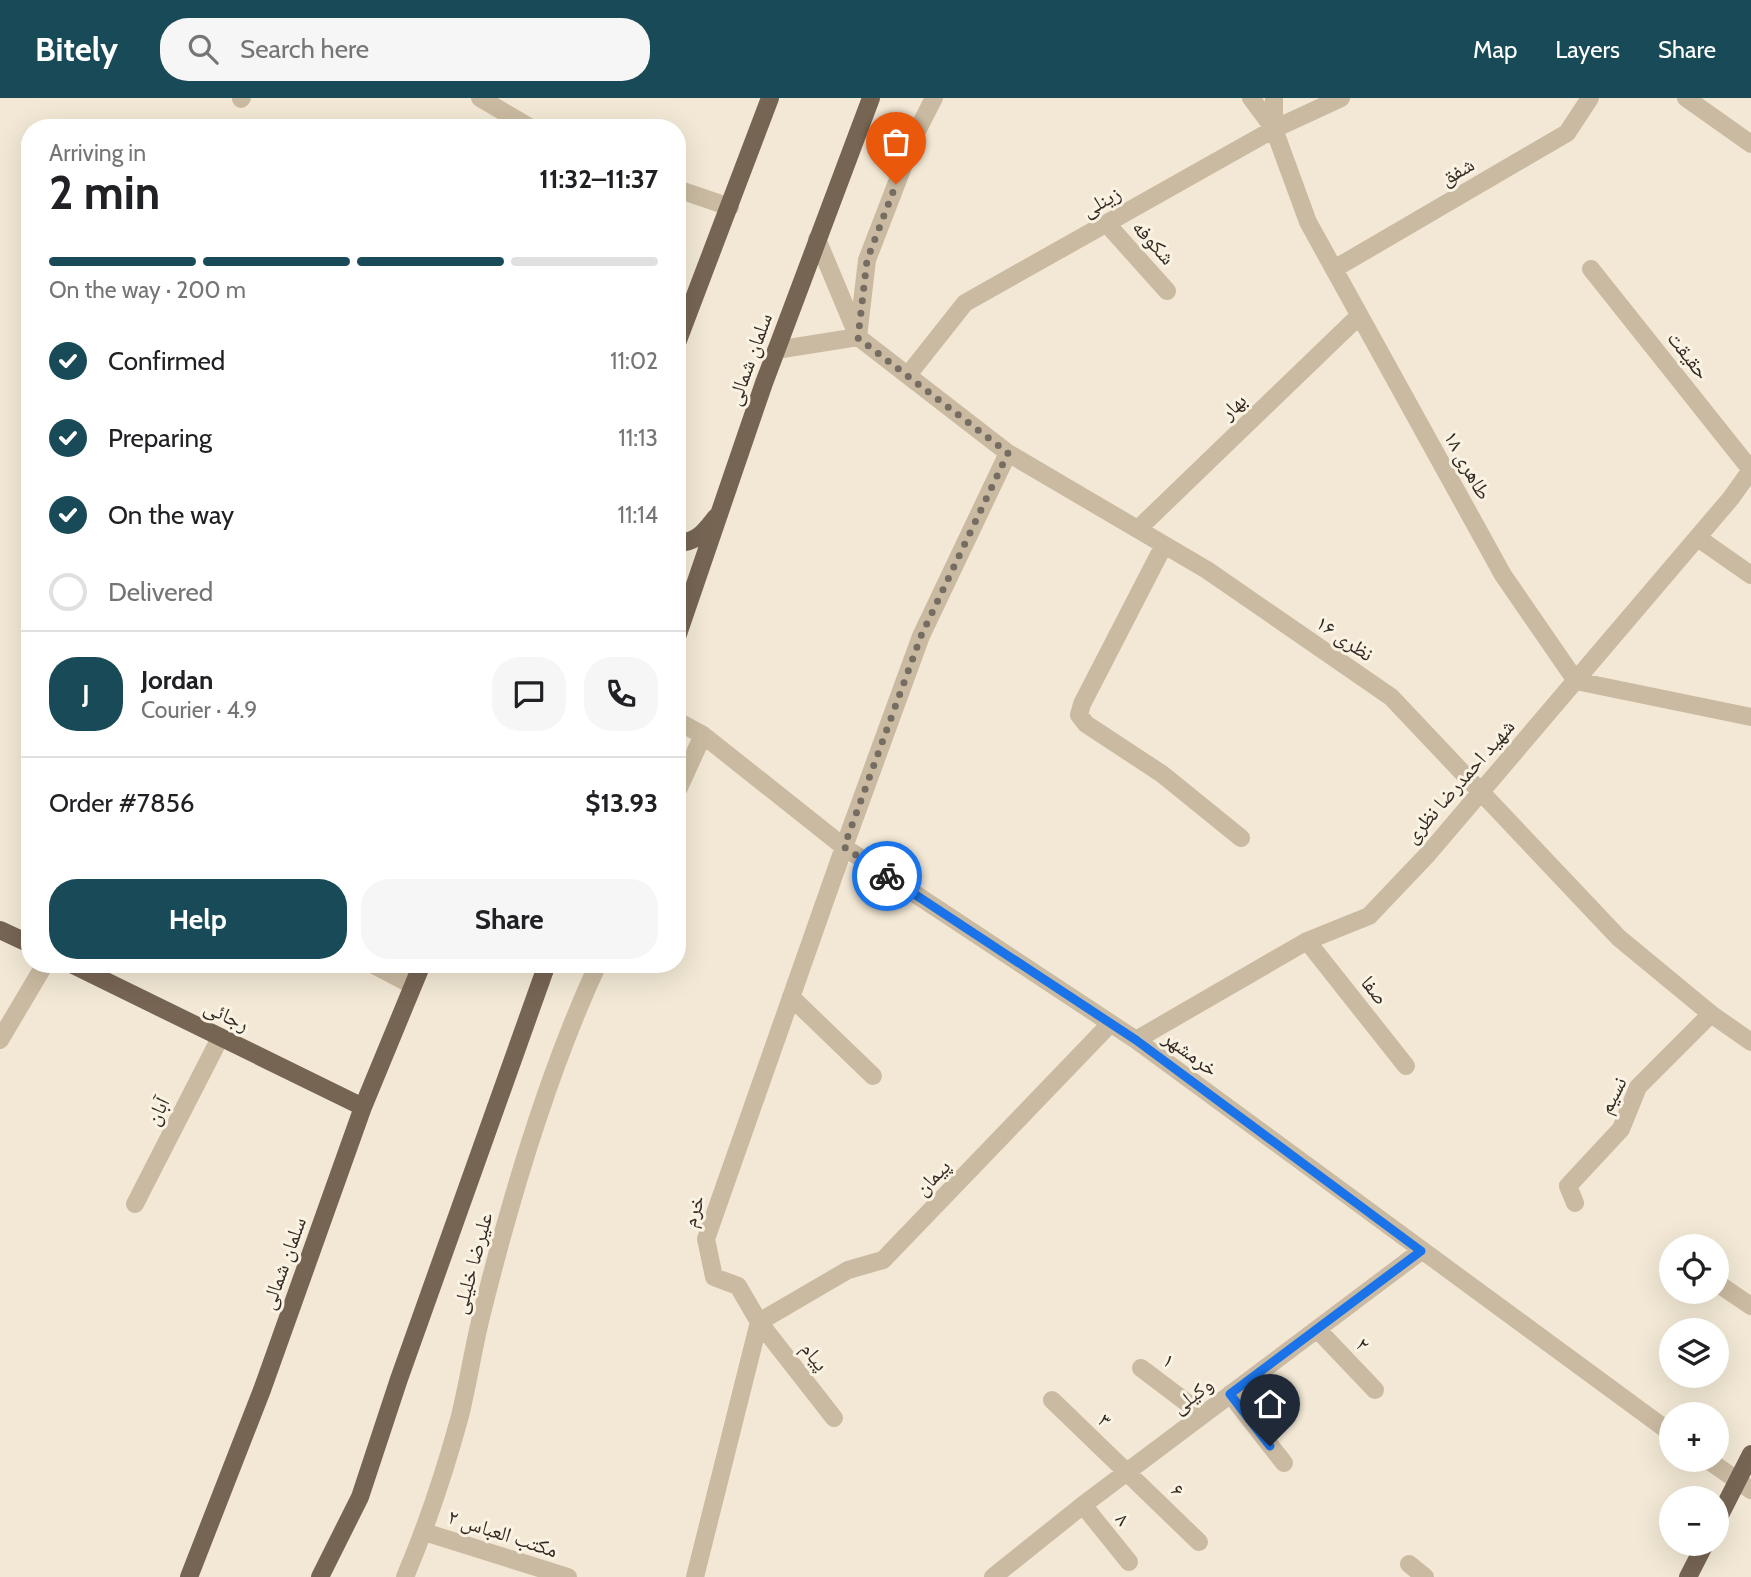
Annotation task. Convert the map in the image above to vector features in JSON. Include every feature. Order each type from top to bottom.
[{"type":"main road","points":[[686,302],[730,207],[770,98]]},
{"type":"main road","name":"سلمان شمالی","points":[[686,611],[776,350],[870,98]]},
{"type":"main road","points":[[686,542],[703,533],[721,512]]},
{"type":"main road","points":[[0,930],[21,940]]},
{"type":"main road","name":"رجائی","points":[[89,973],[363,1107]]},
{"type":"main road","name":"سلمان شمالی","points":[[189,1577],[262,1390],[363,1107],[418,973]]},
{"type":"main road","points":[[320,1577],[360,1497],[399,1378],[544,973]]},
{"type":"main road","points":[[1729,1505],[1744,1485],[1751,1454]]},
{"type":"main road","points":[[1688,1577],[1699,1556]]},
{"type":"street","points":[[480,98],[516,119]]},
{"type":"street","points":[[858,338],[867,260],[916,134],[934,98]]},
{"type":"street","points":[[1251,98],[1274,129]]},
{"type":"street","name":"طاهری ۱۸","points":[[1274,98],[1274,129],[1308,222],[1503,575],[1576,681]]},
{"type":"street","name":"زینلی","points":[[908,375],[965,303],[1274,129],[1341,98]]},
{"type":"street","name":"شفق","points":[[1334,269],[1567,133],[1590,98]]},
{"type":"street","points":[[1686,98],[1751,144]]},
{"type":"street","points":[[686,192],[730,207]]},
{"type":"street","name":"شکوفه","points":[[1107,224],[1167,291]]},
{"type":"street","points":[[817,239],[858,338]]},
{"type":"street","name":"حقیقت","points":[[1591,269],[1751,470]]},
{"type":"street","name":"بهار","points":[[1138,529],[1359,316]]},
{"type":"street","points":[[776,350],[858,338]]},
{"type":"street","name":"نظری ۱۶","points":[[858,338],[1008,453],[1206,570],[1391,697],[1482,790],[1556,874],[1619,938],[1712,1014],[1751,1042]]},
{"type":"street","name":"خرم","points":[[759,1322],[738,1286],[713,1277],[706,1240],[921,636],[1008,453]]},
{"type":"street","name":"شهید احمدرضا نظری","points":[[1136,1040],[1307,941],[1369,916],[1428,854],[1698,538],[1751,470]]},
{"type":"street","points":[[1698,538],[1751,575]]},
{"type":"street","points":[[1164,545],[1079,715],[1086,724],[1162,774],[1241,838]]},
{"type":"street","points":[[1576,681],[1751,717]]},
{"type":"street","name":"خرمشهر","points":[[686,726],[703,735],[844,847],[1136,1040],[1659,1424]]},
{"type":"street","points":[[686,772],[703,735]]},
{"type":"street","name":"صفا","points":[[1307,941],[1406,1066]]},
{"type":"street","points":[[0,1040],[40,973]]},
{"type":"street","points":[[389,973],[412,985]]},
{"type":"street","name":"علیرضا خلیلی","points":[[405,1577],[424,1532],[460,1416],[480,1318],[512,1200],[573,1017],[594,973]]},
{"type":"street","points":[[791,997],[873,1076]]},
{"type":"street","name":"نسیم","points":[[1575,1203],[1568,1186],[1621,1129],[1638,1087],[1712,1014]]},
{"type":"street","name":"پیمان","points":[[759,1322],[848,1270],[883,1260],[1110,1024]]},
{"type":"street","name":"آبان","points":[[135,1204],[220,1038]]},
{"type":"street","name":"وکیلی","points":[[999,1575],[1083,1505],[1421,1251]]},
{"type":"street","points":[[1729,1291],[1751,1306]]},
{"type":"street","points":[[695,1577],[759,1322]]},
{"type":"street","name":"پیام","points":[[759,1322],[834,1418]]},
{"type":"street","name":"۲","points":[[1317,1329],[1375,1390]]},
{"type":"street","name":"۱","points":[[1142,1367],[1203,1415]]},
{"type":"street","points":[[1230,1394],[1284,1463]]},
{"type":"street","name":"۳","points":[[1052,1400],[1127,1472]]},
{"type":"street","name":"۶","points":[[1127,1472],[1199,1542]]},
{"type":"street","points":[[1725,1472],[1744,1485]]},
{"type":"street","name":"۸","points":[[1083,1505],[1129,1562]]},
{"type":"street","name":"مکتب العباس ۲","points":[[424,1532],[568,1577]]},
{"type":"street","points":[[1409,1564],[1425,1577]]},
{"type":"way so far","points":[[887,876],[844,847],[921,636],[1008,453],[858,338],[867,260],[896,184]]},
{"type":"route","points":[[887,876],[1136,1040],[1421,1251],[1230,1394],[1270,1446]]}]
